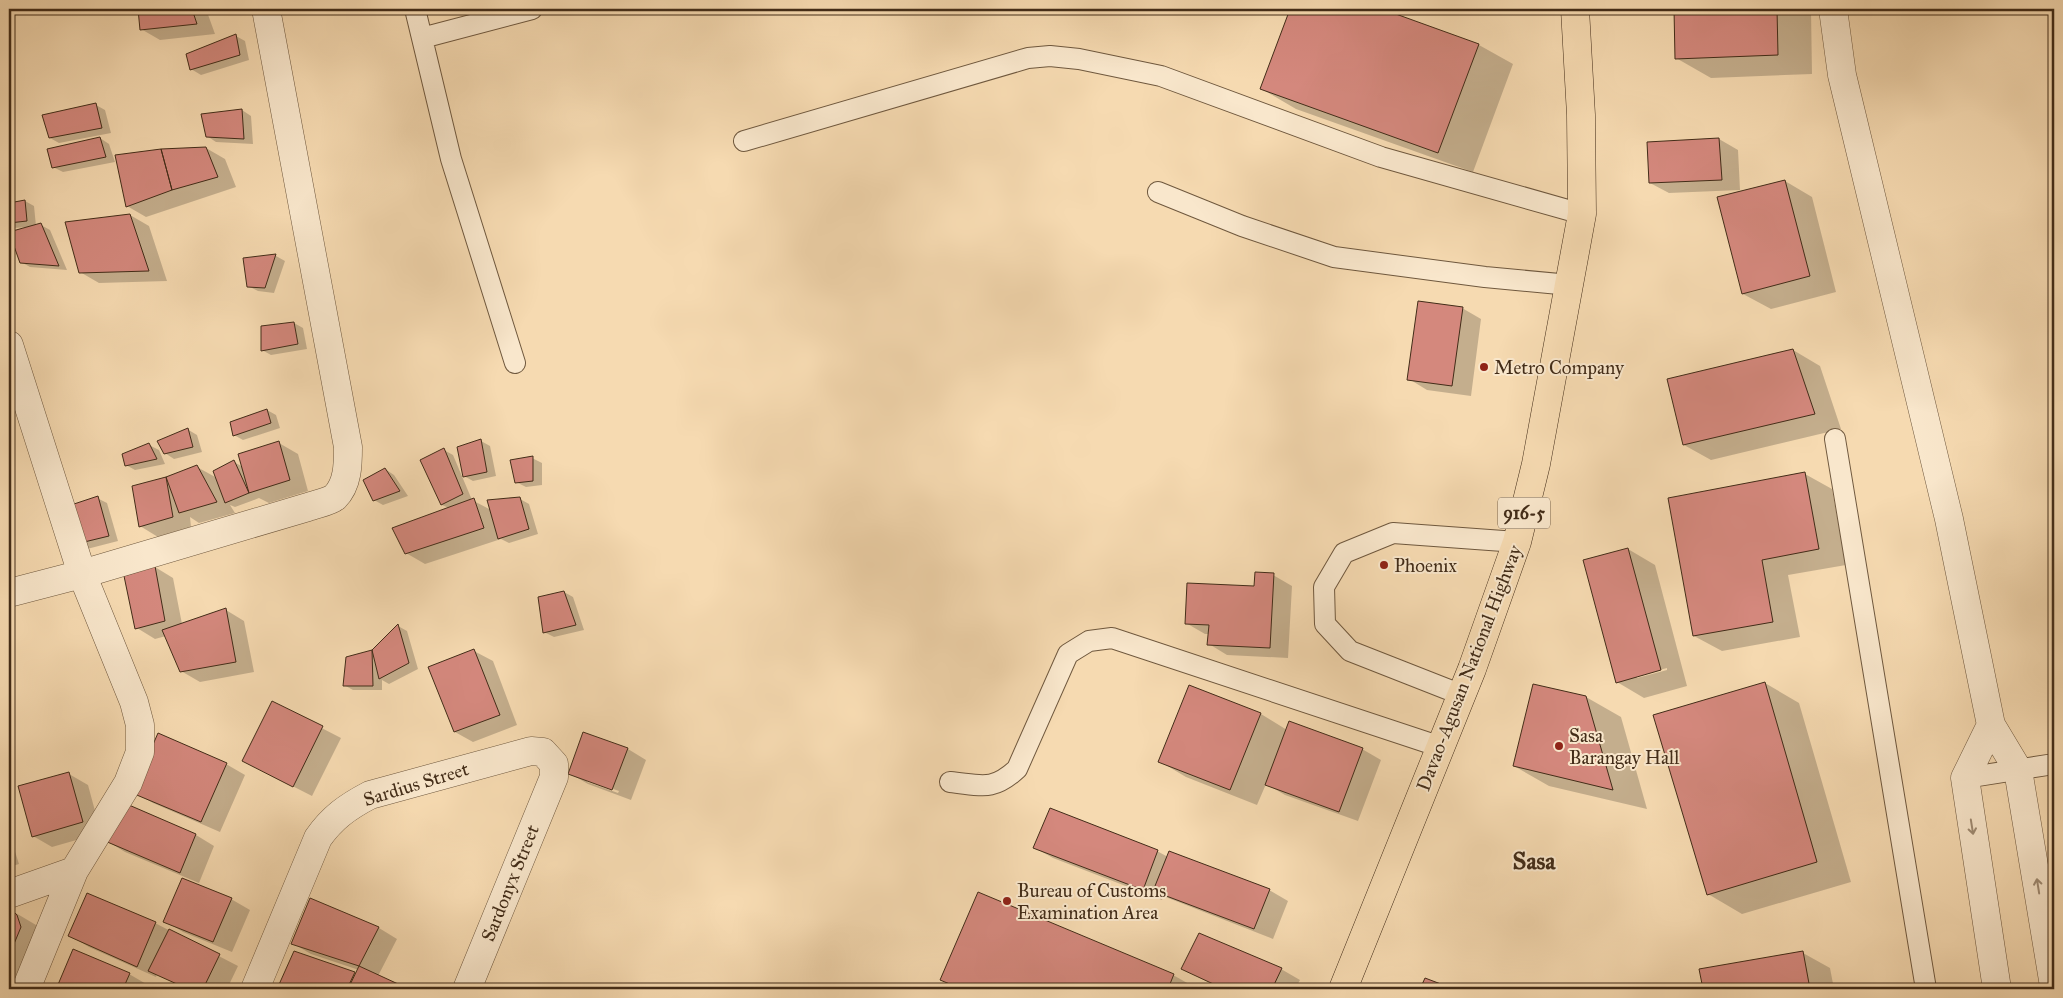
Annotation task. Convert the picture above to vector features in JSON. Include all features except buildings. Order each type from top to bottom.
[{"type":"main road","name":"Davao-Agusan National Highway","points":[[1343,989],[1462,695],[1517,542],[1536,464],[1582,214],[1582,115],[1575,9]]},
{"type":"street","points":[[9,593],[82,574],[334,498],[348,469],[348,447],[266,9]]},
{"type":"street","points":[[1833,9],[1842,75],[1949,519],[1991,724],[2018,770],[2054,986]]},
{"type":"street","points":[[9,345],[82,574],[134,702],[140,725],[140,752],[128,783],[74,871],[26,989]]},
{"type":"street","points":[[1991,724],[1965,778],[1997,989]]},
{"type":"street","name":"Sardius Street","points":[[255,989],[318,838],[330,821],[346,807],[370,795],[531,752],[543,752],[549,758],[554,764],[554,777]]},
{"type":"street","name":"Sardonyx Street","points":[[467,989],[554,777]]},
{"type":"street","points":[[9,894],[74,871]]},
{"type":"lane","points":[[415,9],[451,159],[515,363]]},
{"type":"lane","points":[[422,38],[532,9]]},
{"type":"lane","points":[[744,141],[1028,58],[1050,56],[1079,59],[1161,76],[1381,157],[1582,214]]},
{"type":"lane","points":[[1158,192],[1242,226],[1334,257],[1485,278],[1570,285]]},
{"type":"lane","points":[[1835,438],[1926,989]]},
{"type":"lane","points":[[1462,695],[1350,651],[1325,624],[1324,587],[1344,553],[1393,533],[1517,542]]},
{"type":"lane","points":[[950,782],[991,786],[1006,779],[1017,769],[1068,654],[1089,641],[1112,638],[1441,747]]},
{"type":"lane","points":[[1965,778],[2054,764]]},
{"type":"place","name":"Metro Company","points":[[1484,367]]},
{"type":"place","name":"Phoenix","points":[[1384,565]]},
{"type":"place","name":"Sasa Barangay Hall","points":[[1559,746]]},
{"type":"place","name":"Bureau of Customs Examination Area","points":[[1007,901]]},
{"type":"district","name":"Sasa","points":[[1534,861]]}]
